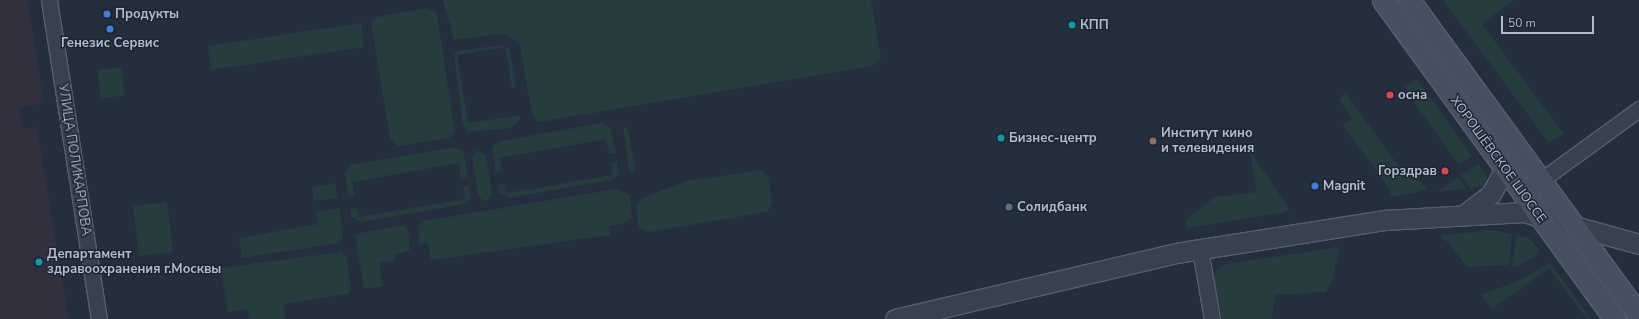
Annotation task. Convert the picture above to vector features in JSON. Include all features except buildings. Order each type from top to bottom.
[{"type":"main road","name":"ХОРОШЁВСКОЕ ШОССЕ","points":[[1383,0],[1504,170],[1615,319]]},
{"type":"main road","name":"ХОРОШЁВСКОЕ ШОССЕ","points":[[1409,0],[1639,315]]},
{"type":"street","name":"УЛИЦА ПОЛИКАРПОВА","points":[[49,0],[99,319]]},
{"type":"street","points":[[1522,194],[1543,183],[1639,109]]},
{"type":"street","points":[[1466,213],[1491,194],[1504,170]]},
{"type":"street","points":[[1537,214],[1545,202],[1543,183]]},
{"type":"street","points":[[894,319],[1095,269],[1200,249],[1385,220],[1466,213],[1537,214],[1639,244]]},
{"type":"street","points":[[1200,249],[1212,319]]},
{"type":"shaded area","points":[[0,0],[27,0],[44,103],[19,107],[23,129],[37,127],[69,319],[0,319]]},
{"type":"green space","points":[[443,0],[871,0],[881,58],[872,66],[540,122],[533,118],[519,42],[502,34],[454,40]]},
{"type":"green space","points":[[1443,0],[1514,0],[1482,24],[1564,134],[1548,142]]},
{"type":"green space","points":[[428,8],[437,14],[455,133],[449,138],[398,146],[390,139],[371,22],[377,17]]},
{"type":"green space","points":[[361,23],[364,47],[211,70],[208,46]]},
{"type":"green space","points":[[502,45],[510,50],[516,88],[512,88],[505,47],[457,55],[468,123],[520,115],[520,119],[511,128],[468,132],[463,124],[454,55],[458,51]]},
{"type":"green space","points":[[121,67],[125,95],[101,99],[97,70]]},
{"type":"green space","points":[[1417,79],[1472,156],[1459,165],[1404,88]]},
{"type":"green space","points":[[1345,93],[1406,176],[1413,171],[1427,190],[1391,197],[1390,190],[1343,125],[1352,118],[1339,99]]},
{"type":"green space","points":[[603,123],[610,127],[616,153],[609,154],[606,139],[500,158],[502,171],[496,172],[492,147],[499,141]]},
{"type":"green space","points":[[623,127],[628,129],[635,170],[632,173],[629,171]]},
{"type":"green space","points":[[455,147],[463,151],[468,177],[461,178],[459,163],[352,182],[354,195],[348,196],[345,172],[351,165]]},
{"type":"green space","points":[[477,150],[486,155],[492,194],[489,200],[483,201],[478,195],[472,157]]},
{"type":"green space","points":[[1250,151],[1289,209],[1286,212],[1187,228],[1186,219],[1215,197],[1257,192]]},
{"type":"green space","points":[[617,161],[619,174],[612,180],[509,198],[499,192],[498,185],[504,184],[506,193],[613,175],[611,162]]},
{"type":"green space","points":[[1478,164],[1487,177],[1486,185],[1470,189],[1461,175]]},
{"type":"green space","points":[[761,170],[768,176],[772,202],[768,212],[648,232],[639,228],[636,204],[643,198],[687,181]]},
{"type":"green space","points":[[1458,177],[1467,189],[1438,191]]},
{"type":"green space","points":[[335,183],[337,198],[314,201],[312,187]]},
{"type":"green space","points":[[469,185],[471,198],[464,204],[361,222],[351,216],[350,209],[357,208],[359,217],[465,199],[463,186]]},
{"type":"green space","points":[[617,189],[630,195],[632,217],[623,224],[609,226],[610,235],[431,260],[428,243],[419,244],[418,227],[424,221]]},
{"type":"green space","points":[[167,202],[173,252],[139,256],[133,206]]},
{"type":"green space","points":[[339,208],[343,237],[339,243],[242,258],[239,238],[318,224],[316,212]]},
{"type":"green space","points":[[404,225],[408,230],[410,250],[394,255],[395,261],[379,263],[383,287],[364,288],[355,234]]},
{"type":"green space","points":[[1494,230],[1512,234],[1509,265],[1467,267],[1448,242],[1441,239],[1442,235]]},
{"type":"green space","points":[[1516,235],[1529,238],[1539,250],[1536,256],[1517,267],[1512,266]]},
{"type":"green space","points":[[1339,247],[1333,279],[1326,292],[1275,295],[1272,319],[1222,319],[1213,279],[1217,270],[1226,264]]},
{"type":"green space","points":[[341,252],[347,258],[351,290],[348,294],[283,304],[286,319],[249,319],[247,309],[228,312],[221,268]]},
{"type":"green space","points":[[1550,263],[1591,319],[1587,319],[1549,268],[1492,309],[1481,295],[1520,280]]},
{"type":"place","name":"Продукты","points":[[107,14]]},
{"type":"place","name":"КПП","points":[[1072,25]]},
{"type":"place","name":"Генезис Сервис","points":[[110,29]]},
{"type":"place","name":"осна","points":[[1390,95]]},
{"type":"place","name":"Бизнес-центр","points":[[1001,138]]},
{"type":"place","name":"Институт кино и телевидения","points":[[1153,141]]},
{"type":"place","name":"Горздрав","points":[[1445,171]]},
{"type":"place","name":"Magnit","points":[[1315,186]]},
{"type":"place","name":"Солидбанк","points":[[1009,207]]},
{"type":"place","name":"Департамент здравоохранения г.Москвы","points":[[39,262]]}]
